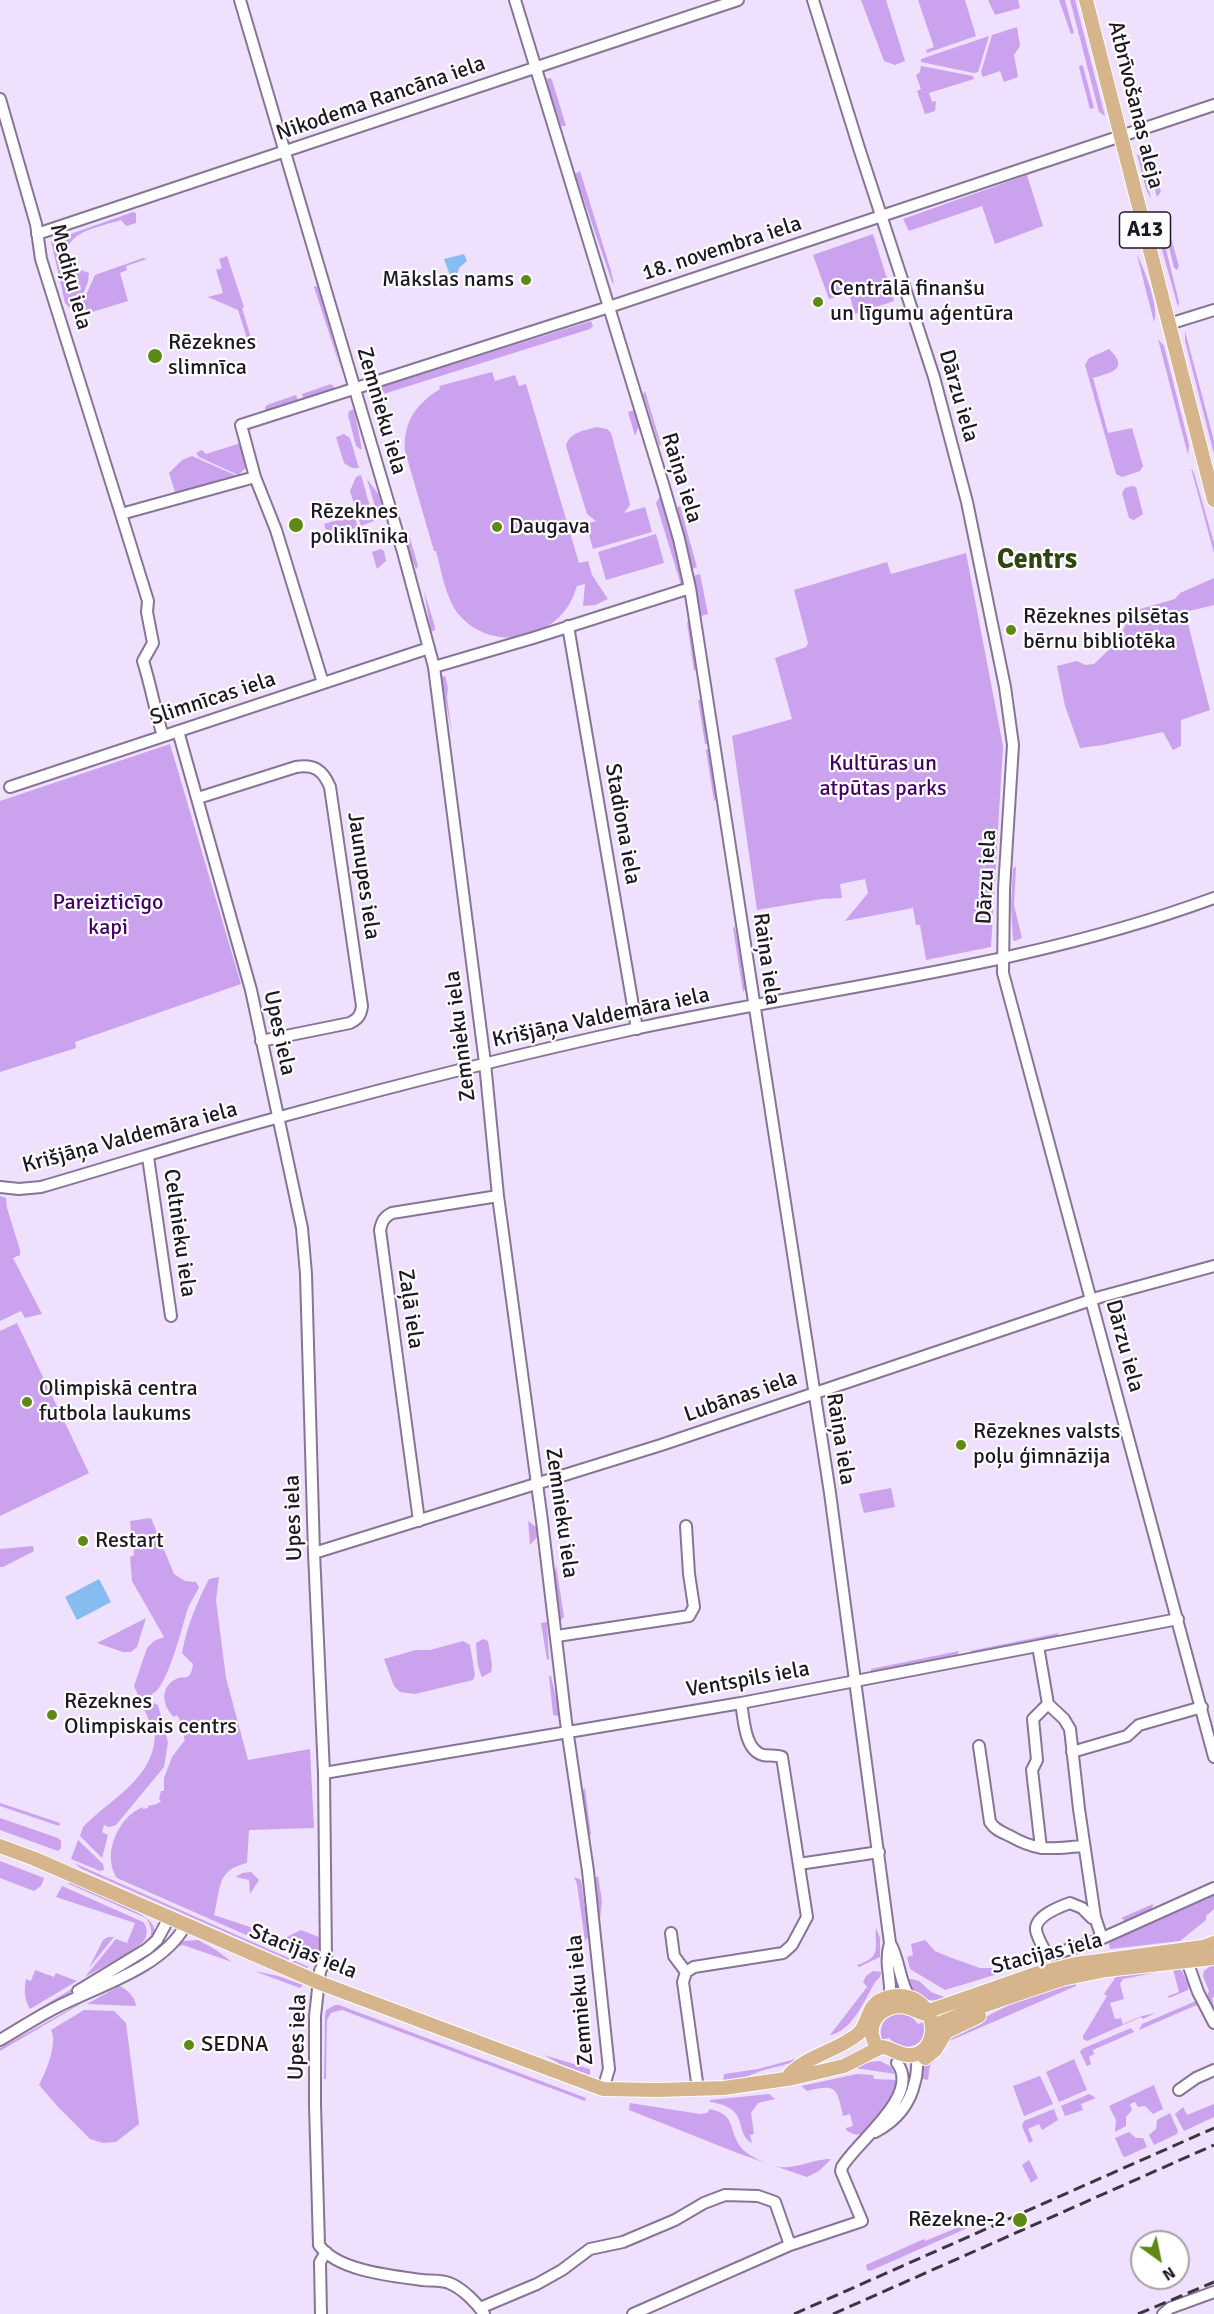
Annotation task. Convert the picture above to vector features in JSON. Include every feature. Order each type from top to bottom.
[{"type":"main road","name":"Atbrīvošanas aleja","points":[[1086,0],[1214,500]]},
{"type":"main road","name":"Stacijas iela","points":[[0,1846],[35,1859],[320,1983],[599,2087],[724,2088],[773,2079],[825,2061],[872,2034],[875,2020],[889,2003],[923,2013],[1035,1974],[1068,1966],[1203,1947],[1214,1943]]},
{"type":"main road","name":"Stacijas iela","points":[[933,2026],[1020,1992],[1062,1980],[1101,1971],[1214,1958]]},
{"type":"main road","points":[[872,2034],[876,2049],[897,2063],[910,2064],[931,2053],[941,2037],[950,2029],[996,2008],[1020,1992]]},
{"type":"main road","points":[[789,2074],[800,2063],[859,2033],[871,2009],[879,2002],[889,2003],[910,1998],[918,2001],[928,2011],[933,2026],[929,2041],[918,2058]]},
{"type":"main road","points":[[876,2049],[886,2047],[918,2058]]},
{"type":"main road","name":"Stacijas iela","points":[[773,2079],[793,2078],[830,2070],[876,2049]]},
{"type":"street","name":"Zemnieku iela","points":[[240,0],[434,667],[485,1063],[498,1196],[588,1872],[609,2069],[599,2087]]},
{"type":"street","name":"Raiņa iela","points":[[515,0],[667,497],[690,588],[831,1504],[890,1943],[896,1954],[903,1985],[910,1998]]},
{"type":"street","name":"Nikodema Rancāna iela","points":[[37,234],[738,0]]},
{"type":"street","name":"Dārzu iela","points":[[813,0],[934,377],[967,502],[1005,687],[1013,746],[1004,889],[1003,958],[1007,992],[1214,1757]]},
{"type":"street","name":"Mediķu iela","points":[[0,99],[37,234],[41,259],[148,601],[147,612],[153,643],[143,661],[152,688],[156,718],[163,736]]},
{"type":"street","name":"18. novembra iela","points":[[255,477],[240,425],[609,307],[1214,105]]},
{"type":"street","points":[[1169,324],[1214,310]]},
{"type":"street","points":[[121,514],[255,477],[276,530],[323,683]]},
{"type":"street","points":[[434,667],[690,588]]},
{"type":"street","name":"Stadiona iela","points":[[568,626],[637,1029]]},
{"type":"street","name":"Slimnīcas iela","points":[[10,787],[429,648]]},
{"type":"street","name":"Upes iela","points":[[178,730],[251,990],[302,1228],[304,1249],[324,1773],[327,1959],[320,1971],[315,2016],[319,2240],[326,2252],[320,2262],[321,2314]]},
{"type":"street","name":"Jaunupes iela","points":[[198,798],[296,767],[310,765],[324,773],[330,787],[362,1006],[361,1013],[356,1020],[350,1023],[261,1041]]},
{"type":"street","name":"Krišjāņa Valdemāra iela","points":[[0,1187],[19,1189],[41,1187],[277,1118],[485,1063],[637,1029],[1030,953],[1214,898]]},
{"type":"street","name":"Celtnieku iela","points":[[148,1157],[171,1316]]},
{"type":"street","name":"Zaļā iela","points":[[419,1521],[380,1230],[381,1223],[392,1213],[498,1196]]},
{"type":"street","name":"Lubānas iela","points":[[314,1553],[668,1443],[1091,1300],[1214,1266]]},
{"type":"street","points":[[557,1636],[689,1616],[694,1607],[686,1526]]},
{"type":"street","name":"Ventspils iela","points":[[324,1773],[741,1703],[1178,1619]]},
{"type":"street","points":[[1038,1646],[1047,1704],[1064,1719],[1070,1729],[1095,1917],[1102,1938]]},
{"type":"street","points":[[698,2089],[683,1982],[686,1972],[693,1967],[788,1951],[807,1917],[782,1757],[763,1755],[753,1750],[747,1736],[741,1703]]},
{"type":"street","points":[[1041,1848],[1032,1770],[1037,1760],[1033,1719],[1047,1704]]},
{"type":"street","points":[[1072,1752],[1126,1736],[1139,1725],[1202,1707]]},
{"type":"street","points":[[979,1746],[990,1822],[993,1827],[1021,1843],[1041,1848],[1084,1845]]},
{"type":"street","points":[[799,1864],[879,1852]]},
{"type":"street","points":[[1095,1917],[1092,1918],[1082,1908],[1070,1903],[1055,1909],[1038,1921],[1036,1930],[1045,1952],[1051,1955],[1102,1938],[1214,1888]]},
{"type":"street","points":[[127,1974],[125,1971],[127,1967],[151,1950],[169,1918]]},
{"type":"street","points":[[0,2040],[57,2007],[127,1974],[168,1948],[179,1937],[185,1926]]},
{"type":"street","points":[[670,1933],[674,1956],[686,1972]]},
{"type":"street","points":[[57,2007],[64,2000],[156,1942]]},
{"type":"street","name":"Raiņa iela","points":[[889,2003],[886,1955],[890,1943]]},
{"type":"street","points":[[1187,1961],[1198,1992],[1214,2023]]},
{"type":"street","points":[[872,2133],[886,2126],[900,2114],[910,2099],[916,2080],[918,2058]]},
{"type":"street","points":[[633,2314],[790,2245],[862,2221],[841,2171],[842,2166],[890,2110],[900,2089],[902,2074],[897,2063]]},
{"type":"street","points":[[1179,2090],[1196,2078],[1214,2070]]},
{"type":"street","points":[[326,2252],[356,2266],[384,2275],[449,2283],[482,2311],[562,2270],[590,2249],[623,2242],[725,2195],[758,2196],[775,2202],[790,2245]]},
{"type":"street","points":[[1163,2314],[1170,2308],[1214,2292]]},
{"type":"green space","points":[[861,0],[886,0],[905,61],[895,65],[884,61]]},
{"type":"green space","points":[[918,0],[965,0],[976,36],[927,53],[926,50],[934,47]]},
{"type":"green space","points":[[988,0],[1018,0],[1020,8],[995,15]]},
{"type":"green space","points":[[1059,0],[1065,0],[1074,33],[1071,34]]},
{"type":"green space","points":[[1070,0],[1075,0],[1105,116],[1099,112]]},
{"type":"green space","points":[[1017,27],[1020,46],[1014,55],[1018,77],[1004,82],[1000,71],[983,77],[981,72],[992,35]]},
{"type":"green space","points":[[989,36],[978,72],[921,62],[921,59]]},
{"type":"green space","points":[[1080,65],[1083,66],[1094,108],[1090,109]]},
{"type":"green space","points":[[921,66],[973,76],[974,79],[929,93],[932,102],[936,101],[935,111],[925,114],[917,91],[921,89],[916,75],[920,72]]},
{"type":"green space","points":[[550,78],[566,126],[561,126],[546,79]]},
{"type":"green space","points":[[1149,151],[1161,192],[1157,197],[1145,153]]},
{"type":"green space","points":[[1137,154],[1141,155],[1151,199],[1146,189]]},
{"type":"green space","points":[[580,171],[611,271],[614,284],[575,174]]},
{"type":"green space","points":[[1027,175],[1043,226],[995,244],[982,206],[909,231],[903,219]]},
{"type":"green space","points":[[133,212],[136,213],[136,223],[126,226],[121,220],[85,231],[71,241],[64,258],[73,267],[89,273],[88,282],[76,311],[73,312],[65,303],[51,241]]},
{"type":"green space","points":[[1157,213],[1179,302],[1178,307],[1154,221]]},
{"type":"green space","points":[[873,234],[894,301],[855,314],[849,293],[829,299],[813,255]]},
{"type":"green space","points":[[1170,235],[1179,266],[1177,270],[1174,268],[1167,238]]},
{"type":"green space","points":[[1137,255],[1153,299],[1154,322]]},
{"type":"green space","points":[[227,256],[244,307],[242,308],[255,351],[251,351],[238,310],[208,297],[223,293],[215,266],[217,270],[222,268],[219,259]]},
{"type":"green space","points":[[143,258],[147,259],[126,266],[127,270],[120,273],[128,301],[76,317],[95,275]]},
{"type":"green space","points":[[314,287],[318,287],[342,373]]},
{"type":"green space","points":[[591,321],[593,326],[590,329],[377,396],[371,390]]},
{"type":"green space","points":[[1185,331],[1214,441],[1214,454],[1185,341]]},
{"type":"green space","points":[[1158,339],[1164,346],[1189,445],[1188,455]]},
{"type":"green space","points":[[1109,349],[1115,356],[1118,366],[1111,372],[1093,378],[1108,433],[1132,428],[1143,466],[1140,471],[1122,477],[1116,474],[1085,365],[1089,358]]},
{"type":"green space","name":"Daugava","points":[[492,372],[495,381],[515,375],[519,386],[526,384],[579,563],[588,561],[592,575],[608,599],[595,605],[583,606],[585,584],[577,586],[570,603],[561,616],[535,632],[520,636],[490,635],[476,629],[463,619],[452,605],[405,451],[406,431],[413,415],[424,401],[440,389],[439,386]]},
{"type":"green space","points":[[331,384],[335,388],[303,398],[302,394]]},
{"type":"green space","points":[[645,391],[661,445],[659,445],[643,394]]},
{"type":"green space","points":[[296,395],[298,401],[266,411],[267,405]]},
{"type":"green space","points":[[354,409],[362,449],[356,446],[348,415],[349,411]]},
{"type":"green space","points":[[635,410],[640,423],[635,436],[628,412]]},
{"type":"green space","points":[[596,427],[607,429],[611,433],[630,505],[624,513],[645,507],[652,532],[593,549],[586,524],[596,521],[587,514],[566,446],[574,435]]},
{"type":"green space","points":[[344,434],[350,438],[359,468],[352,468],[344,463],[336,437]]},
{"type":"green space","points":[[241,443],[247,467],[238,475],[199,457],[196,453],[202,450],[206,454]]},
{"type":"green space","points":[[192,456],[237,478],[180,495],[175,492],[169,473],[182,460]]},
{"type":"green space","points":[[1191,468],[1214,543],[1214,553]]},
{"type":"green space","points":[[361,475],[374,521],[361,526],[350,491],[356,477]]},
{"type":"green space","points":[[367,479],[379,495],[385,515],[379,520]]},
{"type":"green space","points":[[1136,487],[1143,514],[1134,520],[1129,518],[1122,493],[1125,488]]},
{"type":"green space","points":[[660,496],[674,536],[683,582],[681,585],[656,503]]},
{"type":"green space","points":[[680,506],[697,567],[692,569],[677,508]]},
{"type":"green space","points":[[354,515],[358,527],[328,537],[324,524]]},
{"type":"green space","points":[[406,533],[409,535],[418,566],[416,569],[402,535]]},
{"type":"green space","points":[[656,534],[664,563],[606,580],[598,552]]},
{"type":"green space","points":[[381,549],[384,551],[386,561],[377,569],[372,552]]},
{"type":"green space","name":"Kultūras un atpūtas parks","points":[[966,553],[1003,746],[991,947],[926,960],[920,925],[916,925],[913,908],[845,921],[868,893],[865,879],[840,884],[842,898],[822,899],[757,910],[732,736],[792,719],[775,658],[806,647],[808,643],[794,590],[887,562],[891,574]]},
{"type":"green space","points":[[700,574],[708,614],[701,616],[693,576]]},
{"type":"green space","points":[[1214,578],[1214,605],[1185,612],[1210,710],[1181,720],[1181,746],[1173,750],[1163,732],[1080,748],[1065,706],[1057,666],[1077,661],[1085,665],[1094,664],[1117,642],[1128,620],[1123,614],[1175,599],[1180,593]]},
{"type":"green space","points":[[424,591],[435,627],[435,630],[431,632]]},
{"type":"green space","points":[[689,621],[697,669],[694,671],[687,622]]},
{"type":"green space","points":[[445,676],[448,688],[447,698],[452,734],[441,677]]},
{"type":"green space","points":[[698,700],[702,700],[707,744],[705,744]]},
{"type":"green space","name":"Pareizticīgo kapi","points":[[170,744],[241,984],[75,1042],[76,1048],[0,1072],[0,801]]},
{"type":"green space","points":[[708,749],[717,799],[714,801],[706,750]]},
{"type":"green space","points":[[1016,866],[1014,905],[1022,938],[1015,941],[1013,940],[1011,906],[1013,869]]},
{"type":"green space","points":[[735,927],[746,988],[743,992],[733,928]]},
{"type":"green space","points":[[0,1196],[6,1198],[20,1250],[20,1255],[13,1258],[42,1314],[25,1318],[21,1311],[0,1321]]},
{"type":"green space","name":"Olimpiskā centra futbola laukums","points":[[17,1323],[89,1473],[0,1516],[0,1331]]},
{"type":"green space","points":[[891,1488],[895,1507],[864,1513],[859,1494]]},
{"type":"green space","points":[[151,1518],[174,1574],[185,1581],[196,1582],[199,1587],[188,1608],[164,1681],[152,1694],[150,1701],[158,1705],[168,1742],[164,1767],[116,1825],[109,1827],[104,1825],[102,1832],[108,1835],[102,1858],[80,1836],[83,1827],[139,1776],[153,1750],[155,1734],[134,1686],[147,1648],[154,1641],[164,1637],[132,1581],[130,1557],[134,1555],[130,1521]]},
{"type":"green space","points":[[528,1521],[536,1527],[537,1537],[530,1545]]},
{"type":"green space","points":[[33,1546],[34,1551],[0,1567],[0,1549]]},
{"type":"green space","points":[[556,1565],[564,1617],[560,1621],[554,1580]]},
{"type":"green space","points":[[219,1577],[216,1600],[226,1678],[248,1760],[310,1749],[314,1828],[249,1830],[247,1863],[230,1870],[225,1875],[219,1889],[214,1915],[256,1929],[253,1938],[117,1878],[111,1860],[114,1839],[125,1820],[143,1807],[143,1809],[148,1808],[161,1801],[159,1799],[161,1791],[164,1791],[164,1778],[172,1757],[185,1740],[186,1726],[183,1726],[177,1715],[174,1717],[167,1707],[165,1691],[172,1682],[178,1678],[187,1677],[191,1673],[193,1664],[182,1653],[187,1633],[209,1579]]},
{"type":"green space","points":[[146,1618],[137,1647],[131,1652],[123,1652],[97,1643]]},
{"type":"green space","points":[[547,1622],[549,1659],[547,1660],[541,1623]]},
{"type":"green space","points":[[1059,1633],[1056,1637],[974,1653],[970,1651]]},
{"type":"green space","points":[[483,1639],[488,1641],[492,1665],[491,1672],[482,1677],[478,1665],[476,1643]]},
{"type":"green space","points":[[463,1641],[470,1645],[475,1675],[473,1680],[415,1694],[400,1692],[394,1686],[384,1659]]},
{"type":"green space","points":[[959,1651],[957,1655],[871,1672],[871,1669]]},
{"type":"green space","points":[[549,1676],[551,1676],[560,1715],[553,1714]]},
{"type":"green space","points":[[585,1788],[591,1835],[588,1835],[581,1792]]},
{"type":"green space","points":[[0,1803],[60,1823],[59,1826],[0,1806]]},
{"type":"green space","points":[[0,1818],[58,1838],[61,1841],[61,1848],[58,1851],[0,1830]]},
{"type":"green space","points":[[78,1840],[103,1864],[104,1870],[100,1871],[71,1859]]},
{"type":"green space","points":[[0,1861],[44,1878],[41,1886],[34,1891],[0,1878]]},
{"type":"green space","points":[[74,1863],[309,1967],[82,1869]]},
{"type":"green space","points":[[251,1872],[259,1880],[250,1894],[249,1880],[236,1877],[242,1873]]},
{"type":"green space","points":[[598,1876],[602,1901],[600,1919],[593,1883]]},
{"type":"green space","points":[[574,1877],[581,1880],[589,1936],[585,1941],[577,1884]]},
{"type":"green space","points":[[67,1883],[72,1883],[116,1902],[146,1918]]},
{"type":"green space","points":[[62,1886],[143,1922],[147,1930],[145,1939],[127,1953],[85,1977],[116,1939],[127,1943],[135,1923],[56,1897]]},
{"type":"green space","points":[[1214,1892],[1214,1909],[1206,1916],[1206,1920],[1180,1941],[1110,1949],[1109,1944],[1112,1938]]},
{"type":"green space","points":[[1153,1904],[1152,1909],[1126,1921],[1121,1918]]},
{"type":"green space","points":[[146,1918],[154,1929],[148,1944],[43,2009],[35,2011],[142,1947],[151,1934]]},
{"type":"green space","points":[[876,1928],[880,1938],[880,1957],[859,1967],[857,1965],[871,1959],[876,1951]]},
{"type":"green space","points":[[260,1930],[268,1935],[282,1938],[279,1947],[257,1939]]},
{"type":"green space","points":[[301,1930],[319,1937],[320,1958],[313,1964],[281,1949],[285,1938]]},
{"type":"green space","points":[[114,1937],[89,1968],[103,1940]]},
{"type":"green space","points":[[198,1940],[232,1962],[183,1945],[174,1948],[183,1941]]},
{"type":"green space","points":[[925,1940],[935,1951],[980,1968],[1000,1968],[1001,1973],[945,1990],[910,1969],[907,1957],[913,1955],[911,1944]]},
{"type":"green space","points":[[1208,1963],[1214,1963],[1214,1997],[1212,1998],[1214,2006],[1211,2007],[1207,1996],[1209,1991],[1203,1976],[1204,1971],[1209,1967]]},
{"type":"green space","points":[[1179,1966],[1189,1985],[1188,1990],[1169,1998],[1168,1996],[1179,1992],[1173,1969],[1123,1979],[1120,1984],[1124,1999],[1110,2003],[1115,2019],[1121,2018],[1123,2024],[1155,2013],[1087,2041],[1083,2039],[1107,1996],[1104,1994],[1118,1974]]},
{"type":"green space","points":[[35,1970],[54,1977],[56,1973],[77,1981],[30,2009],[26,1998],[25,1983],[26,1979],[31,1981]]},
{"type":"green space","points":[[254,1971],[278,1976],[303,1985],[300,1988]]},
{"type":"green space","points":[[873,1971],[881,1972],[880,1977],[858,2013],[845,2027],[830,2035],[867,1987],[863,1982],[866,1976]]},
{"type":"green space","points":[[1077,1979],[1076,1986],[947,2042],[941,2054],[930,2065],[928,2080],[920,2078],[923,2068],[947,2037],[1042,1988]]},
{"type":"green space","points":[[907,1980],[919,1981],[931,1992],[947,1998],[928,2000],[917,1996],[909,1986]]},
{"type":"green space","points":[[113,1985],[0,2051],[0,2048]]},
{"type":"green space","points":[[119,1986],[130,1994],[136,2006],[87,2004]]},
{"type":"green space","points":[[1196,2001],[1199,2004],[1139,2030],[1142,2024]]},
{"type":"green space","points":[[335,2005],[586,2098],[585,2101],[342,2010],[331,2013],[327,2020],[326,2079],[324,2079],[325,2016],[326,2010]]},
{"type":"green space","points":[[84,2010],[114,2011],[126,2023],[139,2124],[116,2142],[103,2143],[90,2139],[39,2085],[52,2050],[51,2030]]},
{"type":"green space","points":[[899,2012],[910,2015],[918,2024],[924,2022],[923,2037],[914,2045],[901,2046],[889,2038],[882,2040],[881,2030],[884,2022]]},
{"type":"green space","points":[[1131,2028],[1134,2032],[1093,2050],[1094,2054],[1089,2057],[1091,2064],[1087,2066],[1080,2052],[1082,2049]]},
{"type":"green space","points":[[544,2055],[590,2069],[590,2075],[560,2064]]},
{"type":"green space","points":[[799,2058],[790,2063],[723,2082],[724,2074],[758,2069]]},
{"type":"green space","points":[[1074,2059],[1087,2090],[1059,2102],[1046,2072]]},
{"type":"green space","points":[[880,2061],[890,2066],[895,2074],[856,2068],[869,2062]]},
{"type":"green space","points":[[857,2074],[873,2075],[874,2079],[897,2080],[893,2095],[880,2119],[868,2131],[857,2135],[847,2131],[846,2128],[853,2126],[850,2114],[843,2116],[834,2090],[824,2088],[807,2091],[801,2086]]},
{"type":"green space","points":[[1040,2076],[1053,2104],[1024,2116],[1013,2086]]},
{"type":"green space","points":[[1154,2085],[1163,2109],[1153,2114],[1145,2106],[1138,2107],[1135,2102],[1130,2104],[1132,2110],[1126,2117],[1126,2126],[1115,2132],[1116,2120],[1109,2106]]},
{"type":"green space","points":[[769,2094],[775,2099],[758,2103],[751,2113],[754,2134],[750,2135],[752,2143],[746,2139],[740,2121],[732,2110],[710,2102],[710,2100]]},
{"type":"green space","points":[[1089,2094],[1096,2098],[1081,2104],[1083,2110],[1065,2116],[1061,2106]]},
{"type":"green space","points":[[630,2103],[700,2114],[707,2113],[710,2109],[718,2112],[728,2119],[743,2150],[767,2163],[629,2110]]},
{"type":"green space","points":[[1214,2104],[1214,2117],[1184,2131],[1175,2114],[1183,2107],[1187,2115]]},
{"type":"green space","points":[[1054,2109],[1058,2120],[1042,2130],[1039,2124],[1028,2129],[1033,2141],[1029,2143],[1022,2126],[1024,2121]]},
{"type":"green space","points":[[1170,2113],[1178,2131],[1177,2134],[1154,2145],[1149,2135],[1156,2129],[1157,2120]]},
{"type":"green space","points":[[1129,2132],[1136,2138],[1143,2138],[1147,2147],[1125,2157],[1115,2138]]},
{"type":"green space","points":[[831,2159],[819,2171],[807,2177],[772,2165],[786,2167]]},
{"type":"green space","points":[[1029,2160],[1038,2178],[1031,2183],[1022,2165]]},
{"type":"green space","points":[[971,2222],[972,2226],[870,2271],[867,2270],[866,2265],[924,2239],[925,2241]]},
{"type":"water","points":[[464,254],[467,261],[459,268],[456,278],[451,278],[444,259]]},
{"type":"water","points":[[99,1579],[111,1602],[77,1620],[65,1597]]},
{"type":"railway","points":[[794,2314],[1214,2128]]},
{"type":"railway","points":[[833,2314],[1214,2145]]},
{"type":"railway","points":[[1138,2314],[1214,2282]]},
{"type":"place","name":"Mākslas nams","points":[[526,280]]},
{"type":"place","name":"Centrālā finanšu un līgumu aģentūra","points":[[818,302]]},
{"type":"place","name":"Rēzeknes slimnīca","points":[[155,356]]},
{"type":"place","name":"Rēzeknes poliklīnika","points":[[296,525]]},
{"type":"place","name":"Daugava","points":[[497,527]]},
{"type":"place","name":"Rēzeknes pilsētas bērnu bibliotēka","points":[[1011,630]]},
{"type":"place","name":"Olimpiskā centra futbola laukums","points":[[27,1402]]},
{"type":"place","name":"Rēzeknes valsts poļu ģimnāzija","points":[[961,1445]]},
{"type":"place","name":"Restart","points":[[83,1541]]},
{"type":"place","name":"Rēzeknes Olimpiskais centrs","points":[[52,1715]]},
{"type":"place","name":"SEDNA","points":[[189,2045]]},
{"type":"place","name":"Rēzekne-2","points":[[1020,2220]]},
{"type":"district","name":"Centrs","points":[[1037,561]]}]
